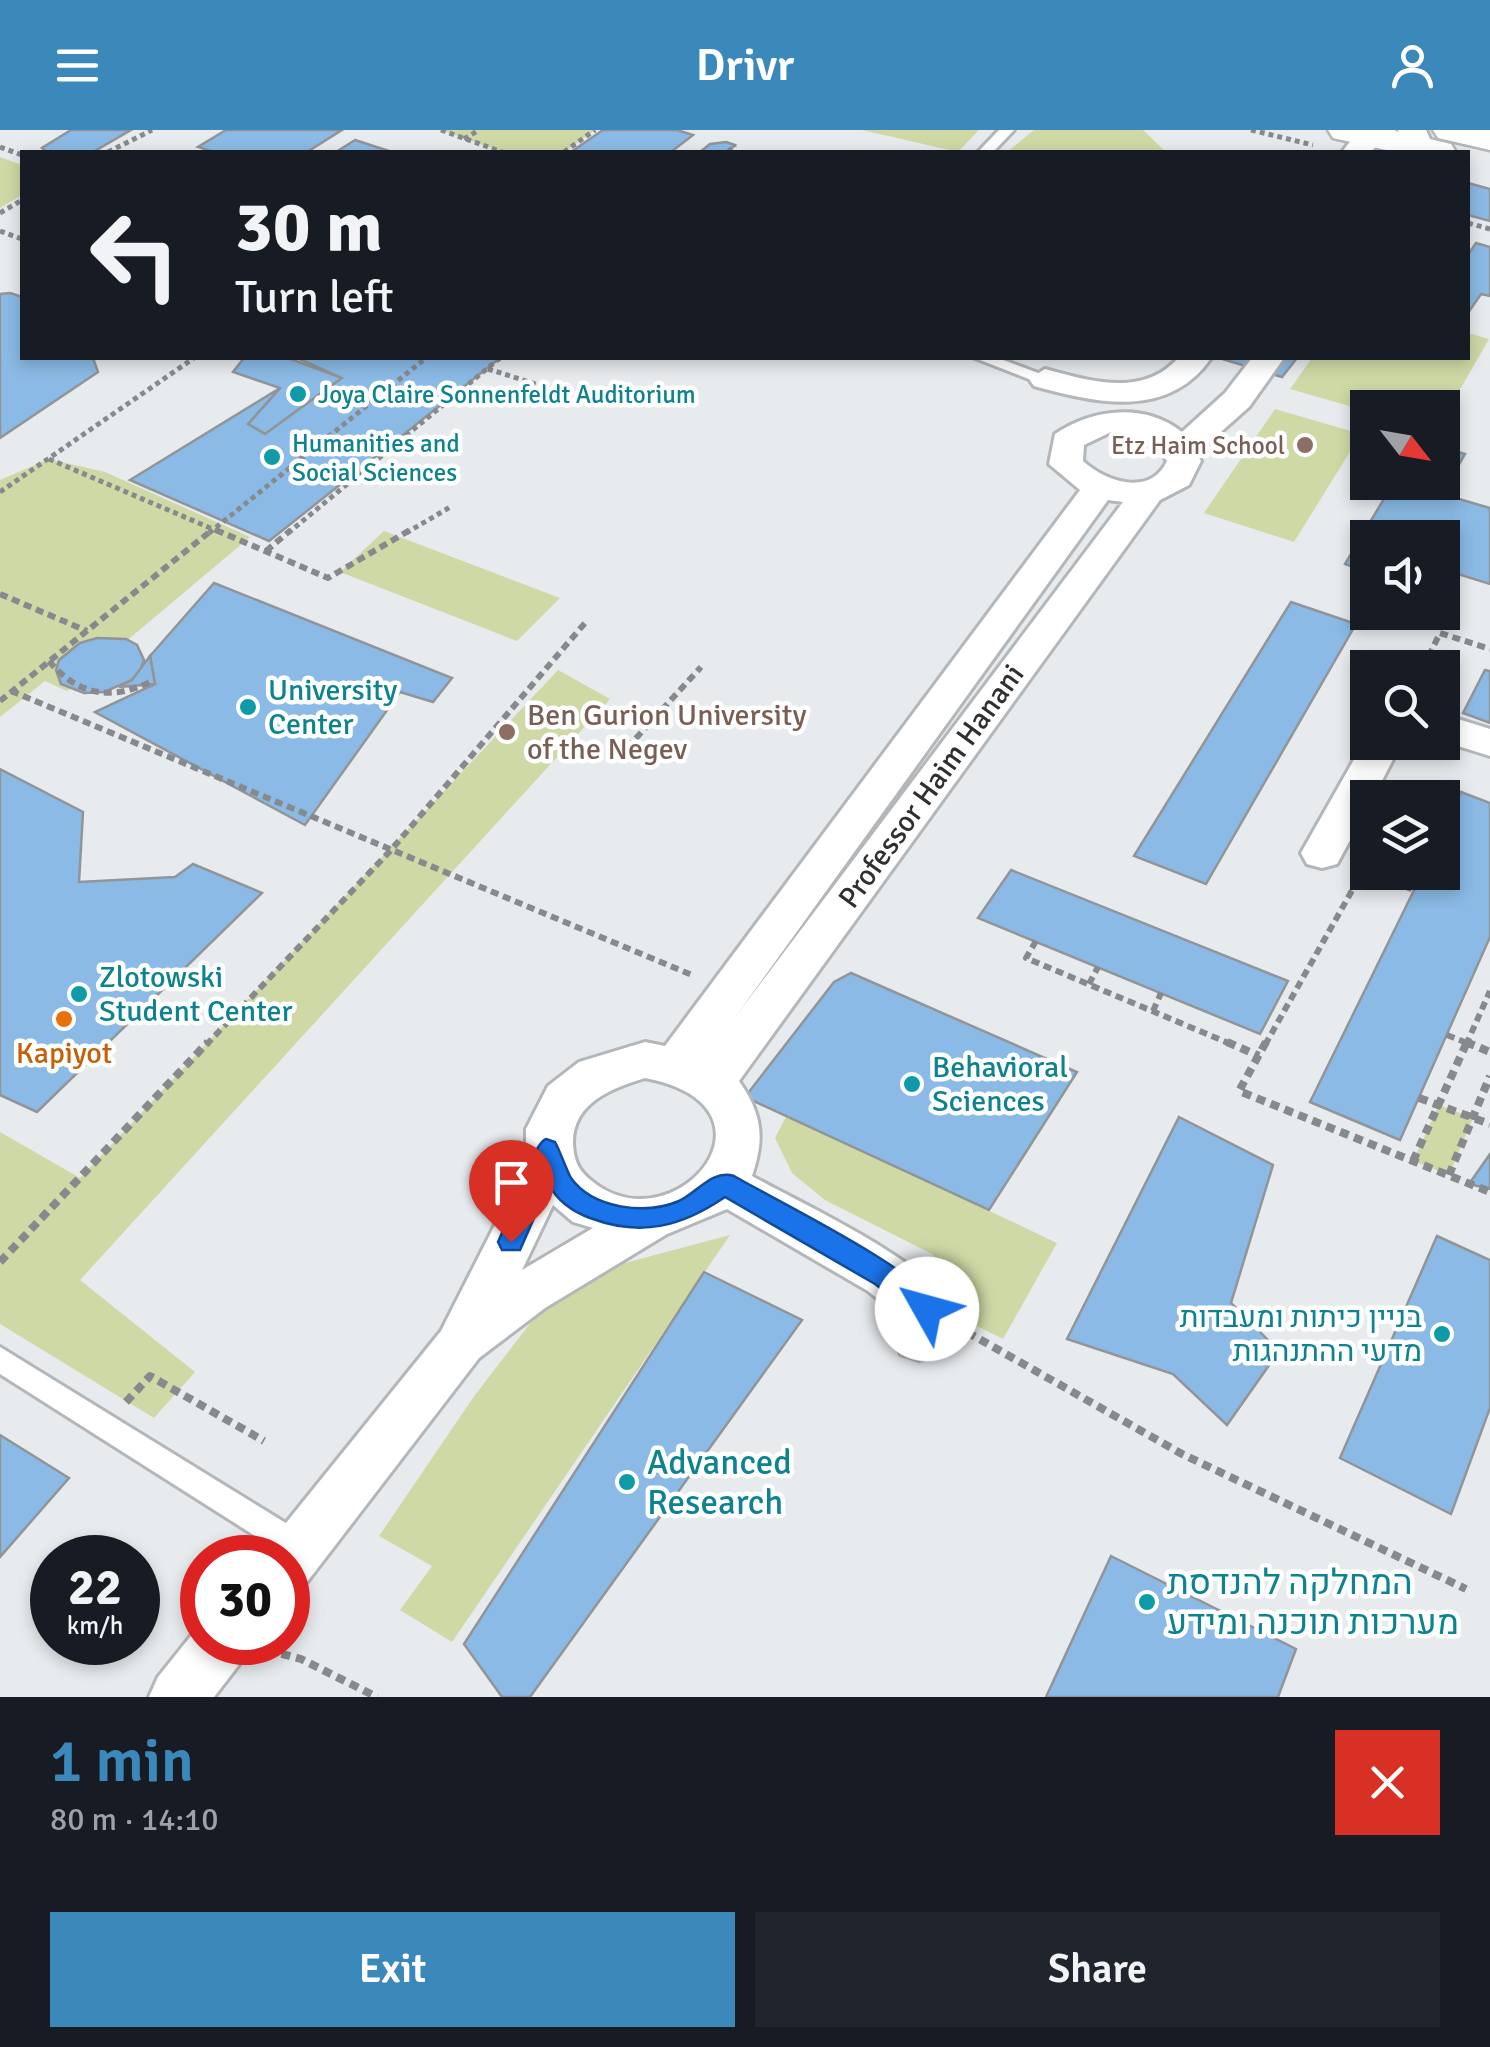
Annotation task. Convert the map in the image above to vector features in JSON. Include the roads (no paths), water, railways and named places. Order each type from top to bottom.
[{"type":"main road","points":[[1354,139],[1428,143],[1490,139]]},
{"type":"street","points":[[1045,379],[1095,392],[1147,392],[1168,386],[1193,360]]},
{"type":"street","points":[[1150,427],[1210,383],[1230,360]]},
{"type":"street","points":[[1181,450],[1237,400],[1267,360]]},
{"type":"street","points":[[1045,379],[1078,432]]},
{"type":"street","points":[[1111,422],[1150,427],[1170,438],[1181,450],[1182,470],[1164,487],[1150,491],[1100,488],[1076,475],[1066,464],[1067,441],[1078,432],[1111,422]]},
{"type":"street","name":"Professor Haim Hanani","points":[[695,1073],[730,991],[1100,488]]},
{"type":"street","name":"Professor Haim Hanani","points":[[695,1073],[1150,491]]},
{"type":"street","points":[[1460,733],[1490,743]]},
{"type":"street","points":[[1322,853],[1373,760]]},
{"type":"street","points":[[310,1535],[459,1346],[528,1210],[550,1122],[564,1096],[584,1079],[613,1065],[645,1060],[695,1073],[731,1104],[740,1130],[737,1158],[724,1184],[686,1210],[652,1218],[618,1217],[586,1206],[562,1186],[546,1149]]},
{"type":"street","points":[[724,1184],[885,1276],[923,1323]]},
{"type":"street","points":[[459,1346],[527,1293],[652,1218]]},
{"type":"street","points":[[178,1697],[217,1665]]},
{"type":"lane","points":[[987,150],[1007,130]]},
{"type":"lane","points":[[989,360],[1045,379]]},
{"type":"lane","points":[[0,1359],[264,1535]]},
{"type":"place","name":"Joya Claire Sonnenfeldt Auditorium","points":[[298,394]]},
{"type":"place","name":"Etz Haim School","points":[[1305,445]]},
{"type":"place","name":"Humanities and Social Sciences","points":[[272,457]]},
{"type":"place","name":"University Center","points":[[248,707]]},
{"type":"place","name":"Ben Gurion University of the Negev","points":[[507,732]]},
{"type":"place","name":"Zlotowski Student Center","points":[[79,994]]},
{"type":"place","name":"Kapiyot","points":[[64,1019]]},
{"type":"place","name":"Behavioral Sciences","points":[[912,1084]]},
{"type":"place","name":"בניין כיתות ומעבדות מדעי ההתנהגות","points":[[1442,1334]]},
{"type":"place","name":"Advanced Research","points":[[627,1482]]},
{"type":"place","name":"המחלקה להנדסת מערכות תוכנה ומידע","points":[[1147,1602]]}]
